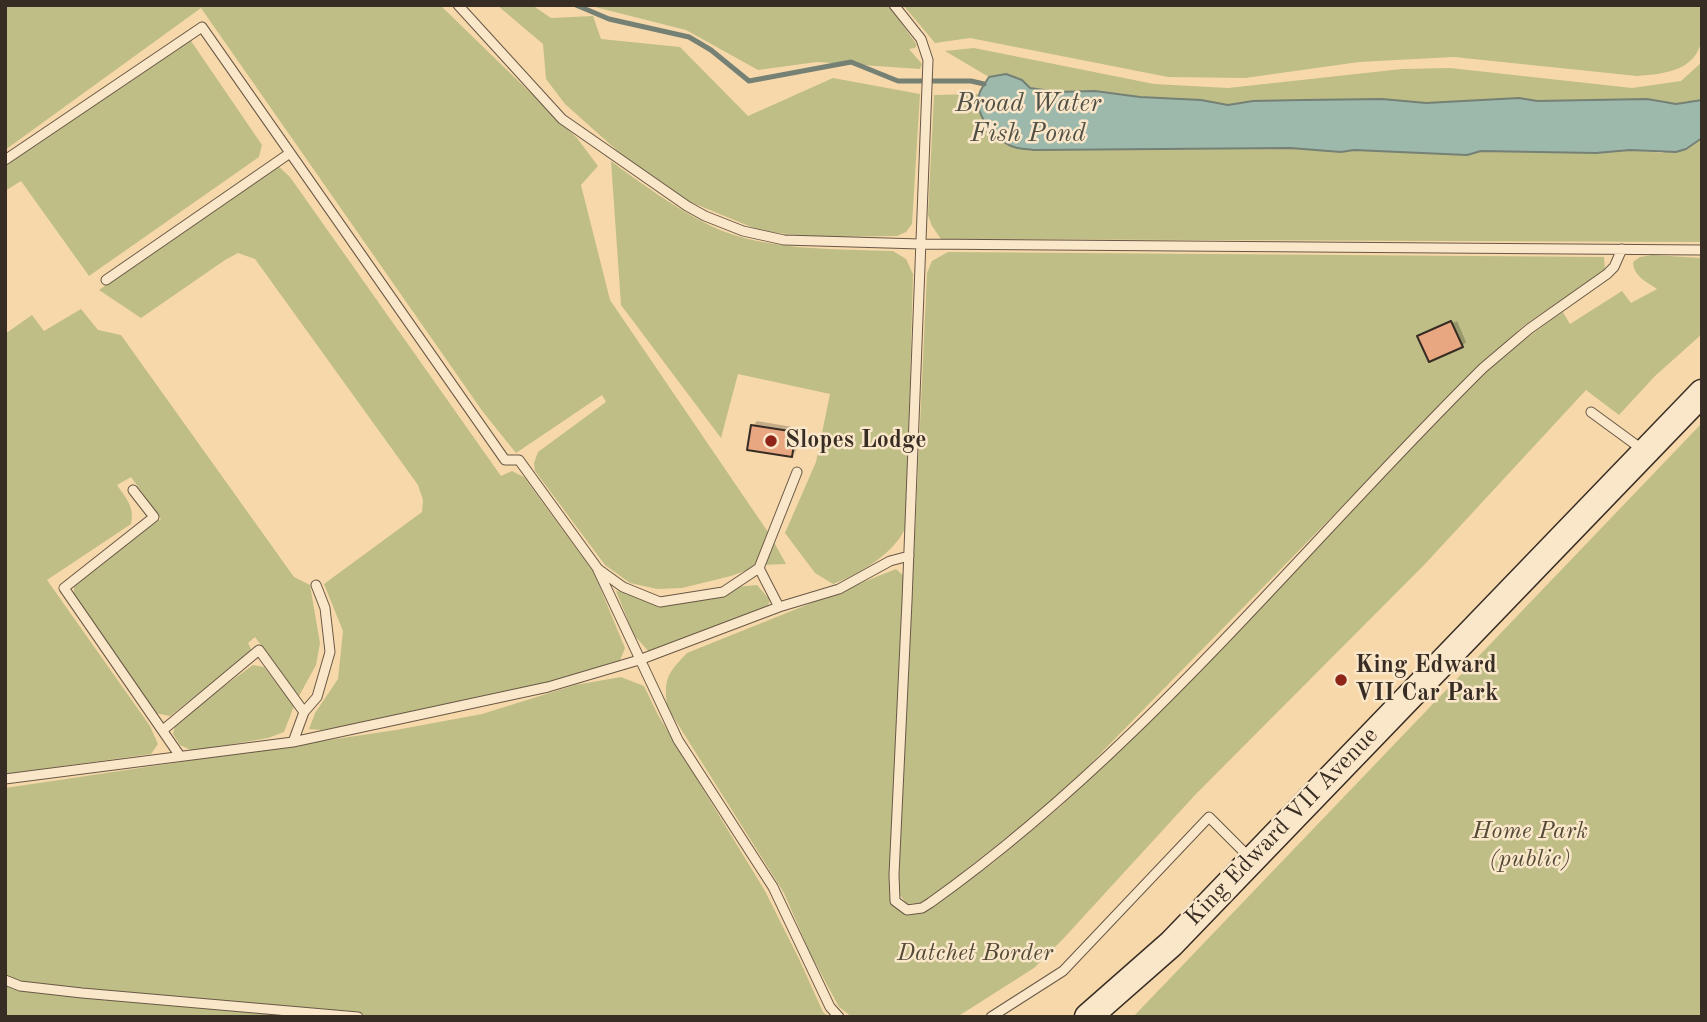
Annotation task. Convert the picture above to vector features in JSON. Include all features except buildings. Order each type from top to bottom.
[{"type":"main road","name":"King Edward VII Avenue","points":[[1088,1017],[1171,944],[1702,393]]},
{"type":"lane","points":[[458,5],[562,120],[705,216],[743,231],[783,240],[920,244],[1702,250]]},
{"type":"lane","points":[[894,5],[921,40],[927,52],[928,69],[894,893],[899,906],[913,911],[930,903],[1008,846],[1096,767],[1229,634],[1474,376],[1529,329],[1608,274],[1622,249]]},
{"type":"lane","points":[[5,160],[202,27],[505,460],[519,460],[598,569],[678,740],[773,887],[830,1007],[839,1017]]},
{"type":"lane","points":[[106,280],[290,153]]},
{"type":"lane","points":[[1591,412],[1646,452]]},
{"type":"lane","points":[[598,569],[623,587],[660,602],[723,592],[759,568],[797,472]]},
{"type":"lane","points":[[133,490],[153,517],[64,588],[180,756]]},
{"type":"lane","points":[[5,779],[293,742],[548,687],[639,660],[779,607],[839,589],[890,561],[909,555]]},
{"type":"lane","points":[[759,568],[779,607]]},
{"type":"lane","points":[[293,742],[304,712],[317,697],[330,652],[325,608],[316,585]]},
{"type":"lane","points":[[163,730],[260,650],[304,712]]},
{"type":"lane","points":[[991,1017],[1063,971],[1209,817],[1252,859]]},
{"type":"lane","points":[[5,980],[20,986],[82,993],[358,1017]]},
{"type":"green space","points":[[5,5],[440,5],[577,138],[598,166],[581,185],[610,300],[770,535],[786,564],[761,565],[731,576],[682,588],[657,589],[630,583],[605,565],[535,471],[534,463],[538,452],[606,402],[602,395],[516,453],[483,412],[201,8],[5,150]]},
{"type":"green space","points":[[497,5],[532,5],[551,18],[593,16],[601,39],[680,47],[748,116],[833,78],[920,94],[912,224],[906,232],[897,236],[814,237],[761,231],[688,201],[630,162],[565,104],[546,79],[543,44]]},
{"type":"green space","points":[[587,5],[888,5],[917,45],[909,49],[922,64],[920,69],[817,62],[758,70],[686,30]]},
{"type":"green space","points":[[903,5],[1699,5],[1702,33],[1696,55],[1680,68],[1637,76],[1454,57],[1359,62],[1245,78],[1168,77],[970,38],[935,43]]},
{"type":"green space","points":[[189,38],[262,145],[259,157],[89,276],[21,181],[5,191],[5,162]]},
{"type":"green space","points":[[974,48],[1154,84],[1228,88],[1402,69],[1450,68],[1632,88],[1681,81],[1702,62],[1702,100],[1676,104],[1537,101],[1519,98],[1426,103],[1382,99],[1253,101],[1228,105],[1201,100],[1092,91],[1057,92],[1030,88],[1022,80],[1006,74],[989,77],[945,51]]},
{"type":"green space","points":[[979,94],[983,117],[994,134],[1011,145],[1033,150],[1290,148],[1467,155],[1481,151],[1595,153],[1630,150],[1662,153],[1702,138],[1702,242],[941,239],[928,215],[934,95]]},
{"type":"green space","points":[[611,161],[685,212],[732,234],[800,247],[893,251],[906,259],[913,274],[906,526],[885,554],[854,575],[833,584],[815,573],[785,533],[816,462],[830,394],[738,374],[721,438],[621,305]]},
{"type":"green space","points":[[276,164],[290,177],[501,476],[512,471],[524,477],[594,573],[625,648],[619,663],[468,704],[322,730],[309,729],[315,713],[338,679],[343,631],[324,584],[422,512],[423,500],[418,485],[255,259],[238,253],[141,318],[99,290]]},
{"type":"green space","points":[[948,252],[1604,257],[1605,270],[1523,326],[1442,404],[1060,795],[924,903],[907,904],[900,895],[899,878],[927,273],[932,261]]},
{"type":"green space","name":"Datchet Border","points":[[1652,255],[1702,258],[1702,334],[1655,376],[1619,415],[1586,390],[1425,564],[1195,795],[1034,968],[957,1017],[852,1017],[839,1007],[810,953],[784,893],[667,707],[668,677],[687,653],[896,569],[905,577],[889,892],[894,906],[904,914],[919,913],[993,863],[1060,807],[1257,611],[1466,390],[1501,359],[1563,312],[1570,324],[1622,291],[1631,303],[1657,289],[1638,275],[1633,262],[1640,257]]},
{"type":"green space","points":[[81,309],[98,330],[121,335],[294,577],[310,585],[320,643],[316,665],[299,696],[255,637],[248,643],[252,651],[170,716],[155,713],[73,600],[75,577],[161,519],[131,477],[117,485],[131,508],[131,524],[47,580],[150,726],[158,744],[151,754],[5,774],[5,334],[32,315],[44,331]]},
{"type":"green space","name":"Home Park (public)","points":[[1702,423],[1702,1017],[1133,1017]]},
{"type":"green space","points":[[757,585],[770,600],[766,612],[649,652],[634,635],[616,591],[668,601]]},
{"type":"green space","points":[[253,665],[264,667],[294,706],[284,732],[268,738],[193,751],[180,745],[173,734],[176,721]]},
{"type":"green space","points":[[621,677],[644,686],[658,715],[765,891],[823,1012],[829,1017],[5,1017],[5,788],[396,730],[482,714],[575,685]]},
{"type":"water","name":"Broad Water Fish Pond","points":[[1006,74],[1022,80],[1030,88],[1057,92],[1095,91],[1140,97],[1201,100],[1228,105],[1253,101],[1382,99],[1426,103],[1519,98],[1537,101],[1647,99],[1676,104],[1702,100],[1702,138],[1676,152],[1481,151],[1467,155],[1290,148],[1033,150],[1016,148],[997,137],[986,124],[979,108],[980,92],[989,77]]},
{"type":"waterway","points":[[576,5],[609,19],[689,37],[711,50],[749,81],[851,62],[898,81],[971,81],[984,84]]},
{"type":"place","name":"Slopes Lodge","points":[[771,441]]},
{"type":"place","name":"King Edward VII Car Park","points":[[1341,680]]}]
